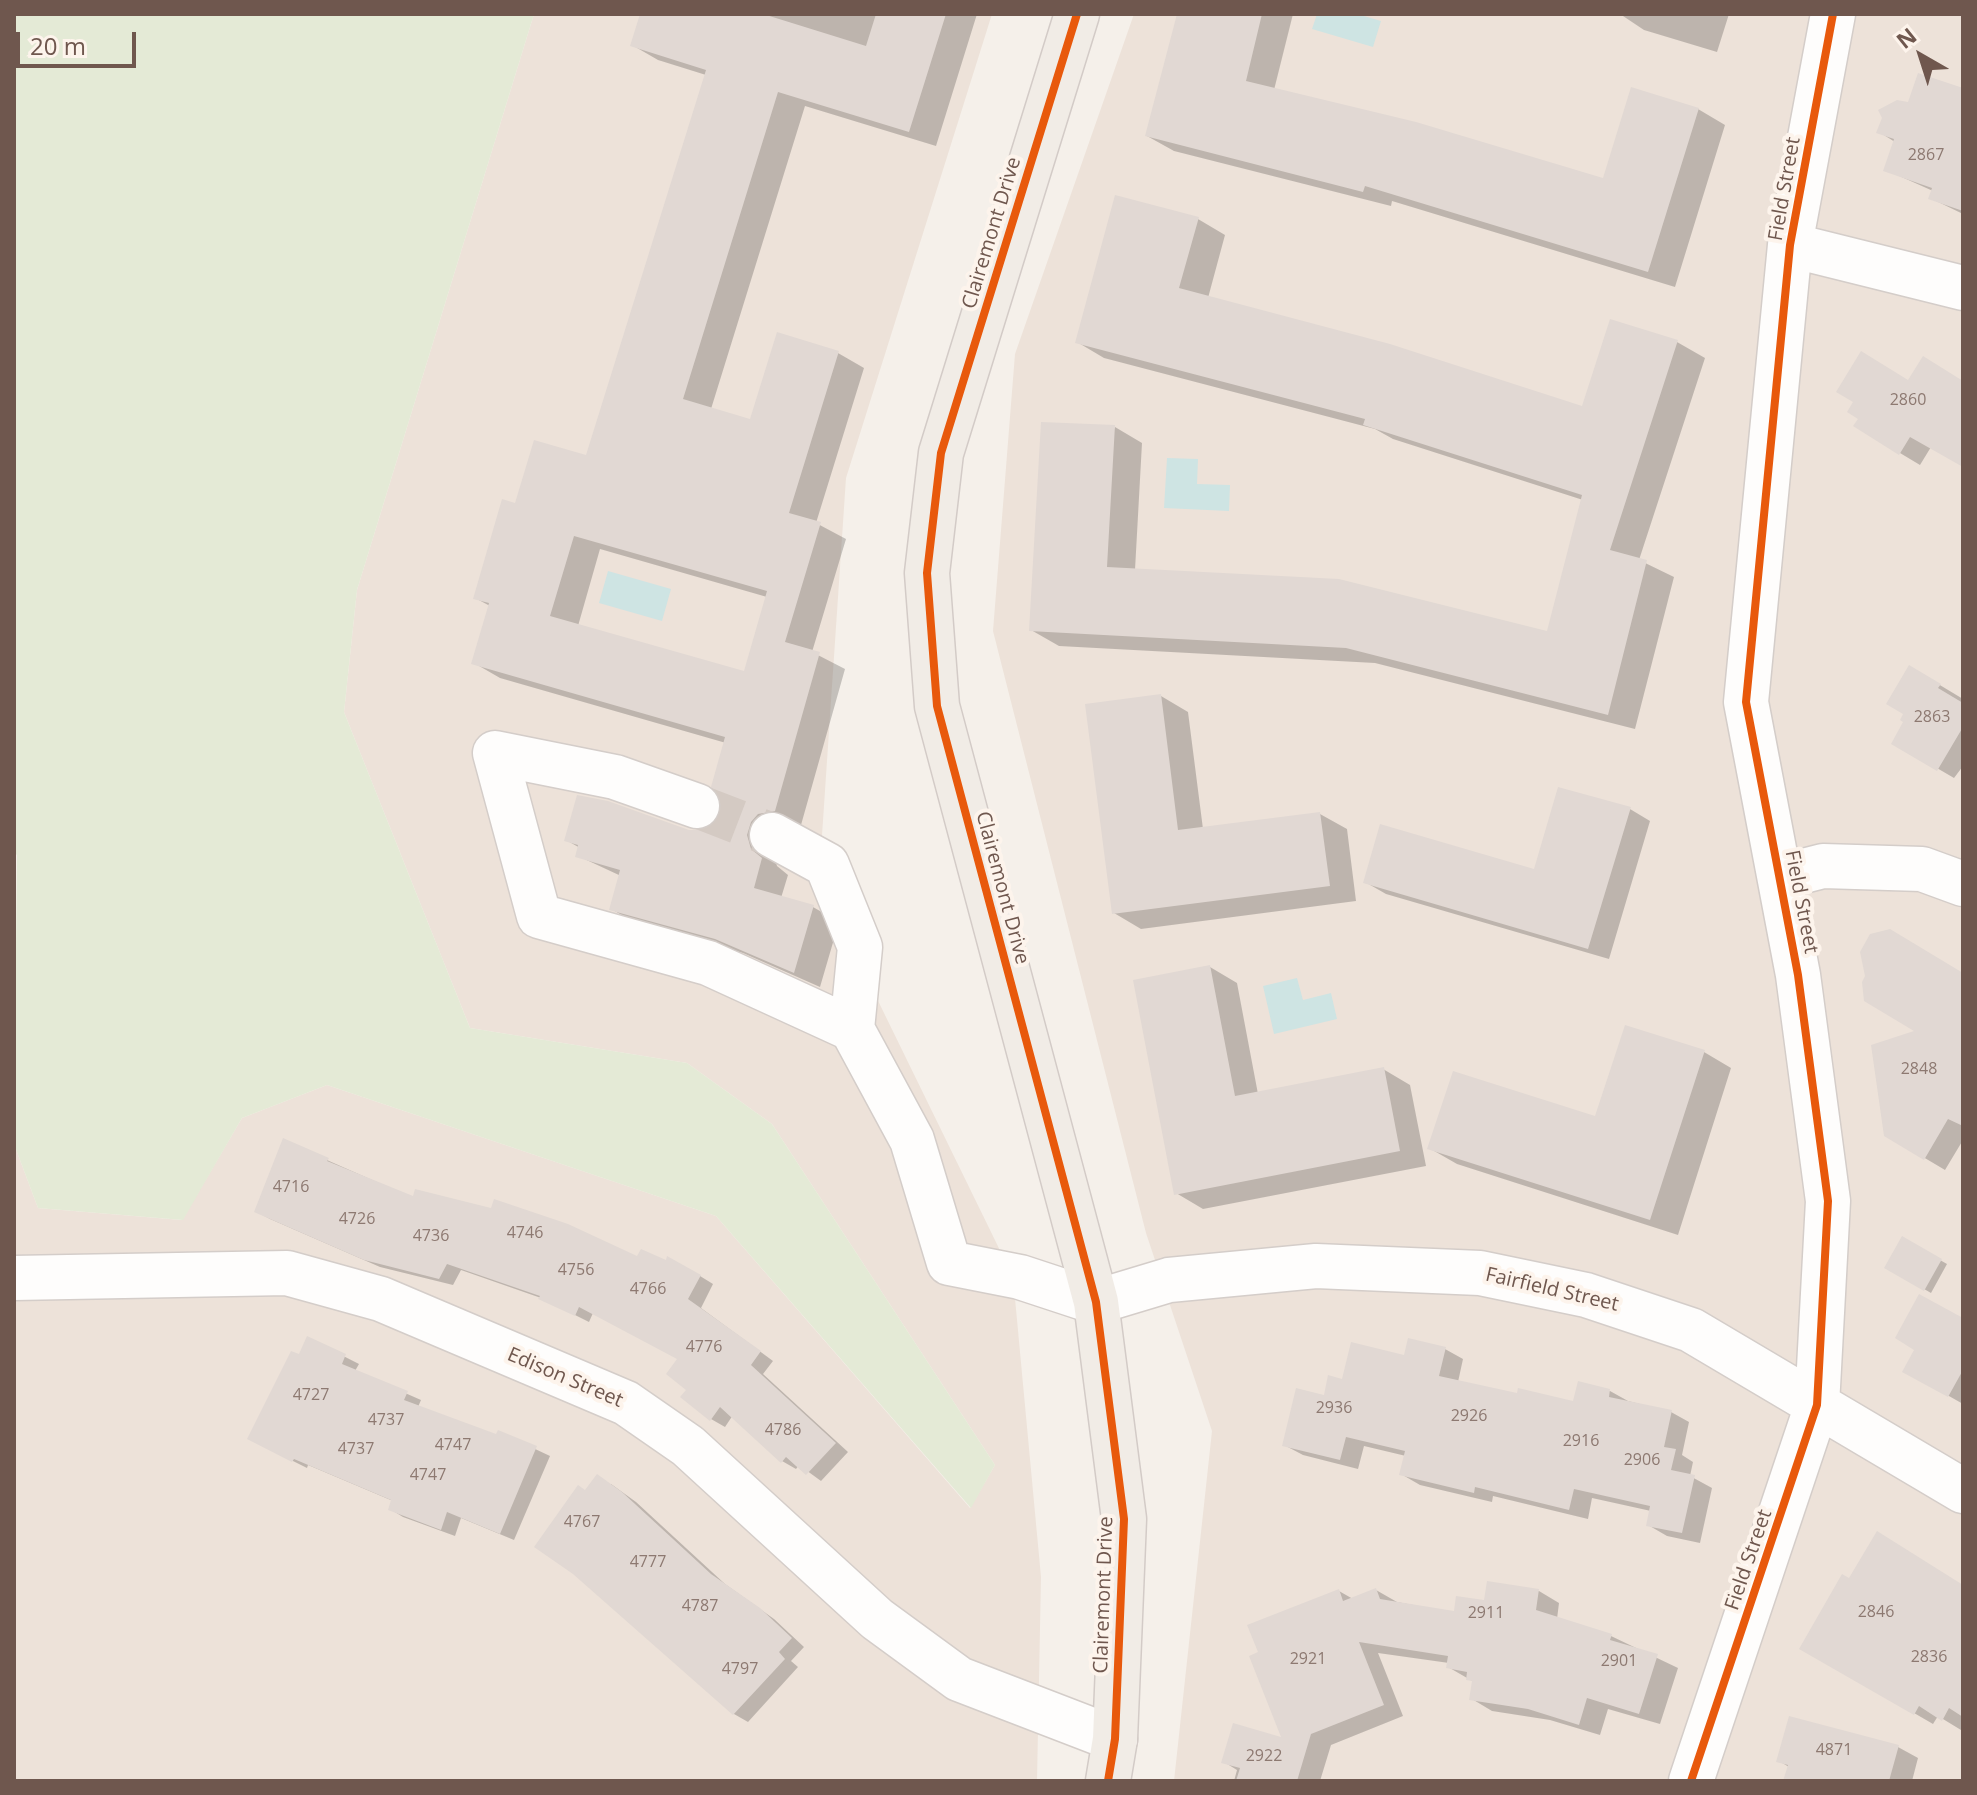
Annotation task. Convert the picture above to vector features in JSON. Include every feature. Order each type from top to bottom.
[{"type":"main road","name":"Clairemont Drive","points":[[1077,14],[941,453],[927,573],[937,706],[1096,1302],[1124,1519],[1115,1739],[1108,1781]]},
{"type":"street","name":"Field Street","points":[[1691,1781],[1817,1405],[1828,1201],[1798,975],[1746,702],[1790,245],[1833,14]]},
{"type":"street","points":[[1790,245],[1963,288]]},
{"type":"street","points":[[697,806],[615,777],[495,753],[539,916],[708,963],[852,1029]]},
{"type":"street","points":[[772,835],[827,865],[860,947],[852,1029],[912,1140],[949,1263],[1020,1277],[1096,1302]]},
{"type":"street","points":[[1780,877],[1823,866],[1922,869],[1963,884]]},
{"type":"street","name":"Fairfield Street","points":[[1096,1302],[1169,1280],[1316,1266],[1480,1273],[1586,1295],[1691,1330],[1963,1491]]},
{"type":"street","name":"Edison Street","points":[[14,1278],[287,1273],[395,1305],[626,1403],[688,1446],[877,1619],[959,1679],[1115,1739]]},
{"type":"shaded area","points":[[534,14],[992,14],[846,478],[819,880],[1013,1277],[1041,1577],[1037,1781],[14,1781],[14,1144],[38,1208],[182,1220],[242,1118],[327,1085],[716,1216],[970,1508],[995,1465],[772,1124],[687,1063],[470,1028],[344,712],[357,590]]},
{"type":"shaded area","points":[[1134,14],[1963,14],[1963,1781],[1174,1781],[1212,1431],[1146,1233],[993,631],[1015,354]]},
{"type":"shaded area","points":[[1317,14],[1357,14],[1381,21],[1373,47],[1312,29]]},
{"type":"shaded area","points":[[1167,458],[1198,459],[1197,484],[1230,485],[1229,511],[1164,508]]},
{"type":"shaded area","points":[[608,571],[671,589],[662,621],[599,603]]},
{"type":"shaded area","points":[[1297,978],[1303,1000],[1331,993],[1337,1019],[1274,1034],[1263,986]]},
{"type":"green space","points":[[14,14],[534,14],[357,590],[344,712],[470,1028],[687,1063],[772,1124],[995,1465],[971,1508],[716,1216],[327,1085],[242,1118],[183,1220],[38,1208],[14,1144],[17,855],[14,852]]},
{"type":"building","points":[[640,14],[763,14],[866,46],[876,14],[946,14],[909,132],[778,92],[683,399],[750,419],[777,332],[839,351],[789,513],[821,522],[785,642],[820,652],[775,811],[758,814],[751,822],[747,835],[751,849],[762,858],[754,888],[814,905],[794,973],[715,939],[609,910],[620,870],[575,857],[578,845],[564,841],[577,795],[608,801],[689,830],[702,830],[713,825],[720,815],[722,802],[711,787],[725,737],[471,664],[489,603],[473,599],[502,499],[515,503],[534,440],[586,455],[706,70],[630,46]],"holes":[[[574,536],[767,591],[744,671],[550,616]]]},
{"type":"building","points":[[1177,14],[1262,14],[1246,81],[1416,122],[1603,178],[1631,87],[1699,108],[1648,272],[1365,186],[1363,192],[1145,136]]},
{"type":"building","points":[[1918,73],[1963,88],[1963,211],[1928,199],[1932,188],[1883,171],[1894,139],[1876,133],[1882,118],[1878,110],[1897,100],[1908,102]]},
{"type":"building","points":[[1115,195],[1199,217],[1179,288],[1390,344],[1582,406],[1610,319],[1678,340],[1610,550],[1647,560],[1608,715],[1346,648],[1029,631],[1041,422],[1115,425],[1107,567],[1339,579],[1547,631],[1582,495],[1363,425],[1365,419],[1075,343]]},
{"type":"building","points":[[1861,351],[1908,380],[1923,356],[1963,381],[1963,467],[1910,437],[1899,455],[1853,426],[1858,419],[1847,412],[1853,402],[1836,392]]},
{"type":"building","points":[[1909,665],[1941,684],[1938,688],[1963,703],[1963,727],[1937,771],[1891,744],[1903,722],[1900,720],[1903,714],[1886,704]]},
{"type":"building","points":[[1161,694],[1178,830],[1320,812],[1330,886],[1112,914],[1085,704]]},
{"type":"building","points":[[1558,787],[1631,807],[1588,949],[1363,883],[1380,824],[1534,869]]},
{"type":"building","points":[[1890,929],[1963,973],[1963,1126],[1948,1119],[1924,1160],[1884,1136],[1871,1045],[1914,1031],[1864,1001],[1862,982],[1865,976],[1860,952],[1870,934]]},
{"type":"building","points":[[1210,965],[1235,1096],[1384,1067],[1400,1151],[1174,1195],[1133,980]]},
{"type":"building","points":[[1625,1025],[1705,1050],[1650,1220],[1427,1149],[1453,1071],[1595,1116]]},
{"type":"building","points":[[283,1138],[329,1158],[327,1161],[413,1196],[415,1189],[491,1208],[494,1199],[568,1224],[637,1256],[641,1249],[666,1260],[667,1256],[701,1275],[688,1299],[761,1351],[751,1365],[836,1443],[806,1475],[786,1457],[781,1463],[720,1407],[710,1421],[680,1397],[686,1390],[666,1374],[677,1359],[579,1307],[575,1316],[538,1299],[540,1296],[447,1264],[439,1279],[364,1260],[254,1212]]},
{"type":"building","points":[[1902,1236],[1942,1259],[1924,1291],[1884,1268]]},
{"type":"building","points":[[1919,1294],[1963,1318],[1963,1370],[1948,1397],[1902,1372],[1914,1350],[1895,1338]]},
{"type":"building","points":[[307,1336],[346,1354],[342,1364],[408,1391],[404,1400],[537,1446],[500,1534],[447,1512],[441,1530],[388,1510],[391,1500],[294,1459],[292,1462],[247,1439],[291,1351],[299,1354]]},
{"type":"building","points":[[1408,1338],[1446,1347],[1439,1376],[1517,1393],[1518,1388],[1573,1401],[1578,1381],[1610,1389],[1609,1397],[1672,1410],[1664,1447],[1676,1449],[1671,1470],[1695,1475],[1682,1533],[1646,1526],[1650,1506],[1574,1489],[1569,1510],[1475,1487],[1474,1493],[1399,1475],[1405,1451],[1346,1437],[1340,1460],[1282,1446],[1296,1388],[1324,1395],[1328,1375],[1342,1379],[1351,1342],[1404,1355]]},
{"type":"building","points":[[597,1474],[622,1492],[711,1574],[760,1608],[792,1638],[779,1652],[785,1659],[733,1715],[573,1574],[534,1547],[578,1485],[585,1490]]},
{"type":"building","points":[[1877,1531],[1963,1585],[1963,1717],[1949,1708],[1942,1721],[1919,1706],[1914,1715],[1799,1649],[1842,1574],[1849,1578]]},
{"type":"building","points":[[1487,1581],[1539,1589],[1536,1610],[1612,1634],[1610,1640],[1658,1654],[1639,1714],[1587,1698],[1579,1725],[1528,1709],[1469,1700],[1472,1681],[1466,1680],[1467,1672],[1446,1668],[1448,1656],[1359,1642],[1384,1705],[1311,1734],[1297,1781],[1236,1781],[1240,1768],[1221,1763],[1233,1723],[1281,1737],[1249,1656],[1258,1652],[1247,1625],[1339,1589],[1343,1601],[1376,1588],[1380,1599],[1454,1611],[1456,1596],[1484,1600]]},
{"type":"building","points":[[1789,1716],[1899,1745],[1889,1781],[1783,1781],[1788,1765],[1776,1762]]},
{"type":"tunnel","points":[[697,806],[772,835]]},
{"type":"cycle path","points":[[1077,14],[941,453],[927,573],[937,706],[1096,1302],[1124,1519],[1115,1739],[1108,1781]]},
{"type":"cycle path","points":[[1691,1781],[1817,1405],[1828,1201],[1798,975],[1746,702],[1790,245],[1833,14]]}]
